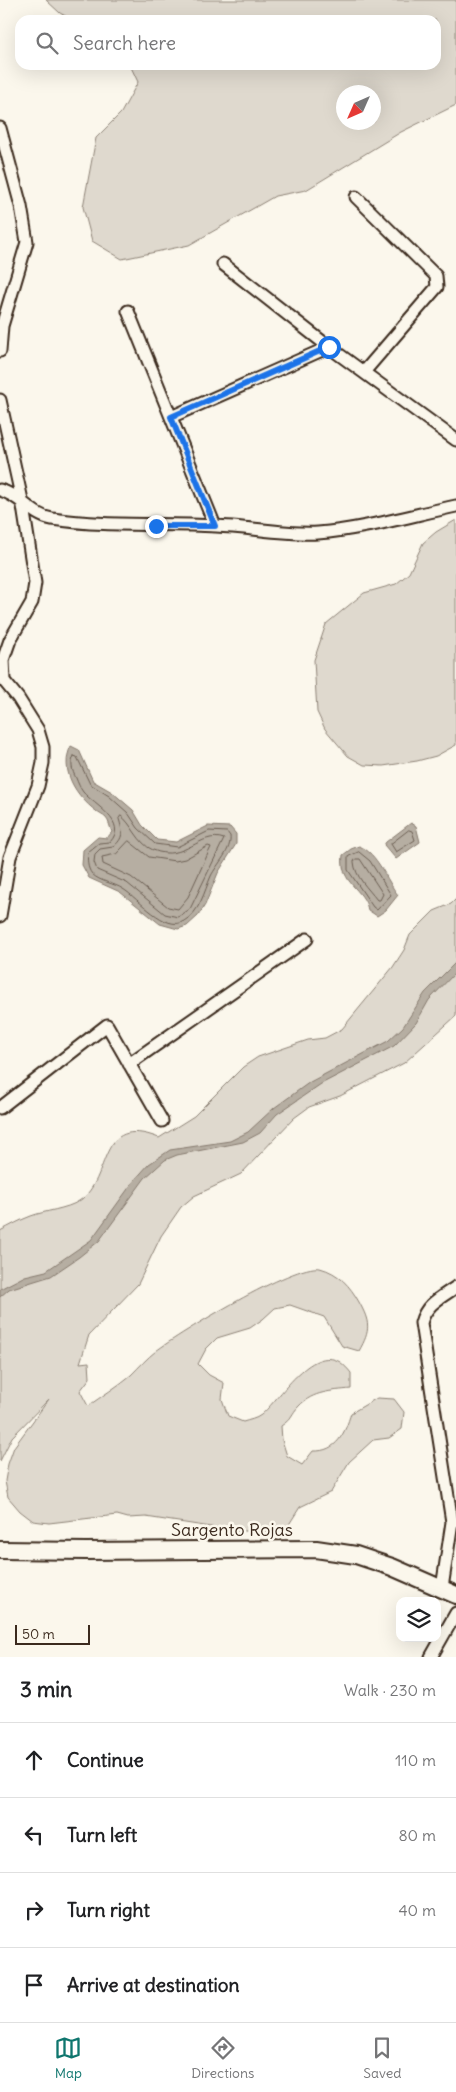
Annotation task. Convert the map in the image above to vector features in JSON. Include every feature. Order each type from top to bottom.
[{"type":"street","points":[[0,128],[22,206],[27,242],[2,326],[0,351]]},
{"type":"street","points":[[356,197],[436,276],[437,287],[364,372]]},
{"type":"street","points":[[223,264],[329,347],[456,440]]},
{"type":"street","points":[[128,312],[215,526]]},
{"type":"street","points":[[171,417],[329,347]]},
{"type":"street","points":[[0,400],[22,500],[35,583],[32,602],[10,640],[3,660],[2,678],[38,730],[43,755],[38,786],[10,857],[2,886],[0,916]]},
{"type":"street","points":[[0,490],[22,500],[40,515],[51,519],[118,524],[215,526],[316,533],[337,531],[456,506]]},
{"type":"street","points":[[129,1064],[307,938]]},
{"type":"street","points":[[0,1108],[107,1025],[162,1121]]},
{"type":"street","points":[[449,1591],[454,1521],[421,1323],[424,1312],[436,1300],[456,1288]]},
{"type":"street","name":"Sargento Rojas","points":[[0,1550],[316,1549],[356,1555],[392,1567],[449,1591]]},
{"type":"street","points":[[431,1657],[456,1614]]},
{"type":"shaded area","points":[[46,0],[456,0],[456,105],[401,132],[306,190],[275,196],[189,245],[122,259],[92,241],[83,207],[96,138],[121,113],[138,82],[132,70],[441,70],[441,15],[64,15]]},
{"type":"shaded area","points":[[456,520],[456,745],[436,756],[417,761],[383,766],[364,765],[348,756],[325,729],[317,712],[314,660],[326,624],[364,593],[396,584],[409,573],[423,543],[436,532]]},
{"type":"shaded area","points":[[456,899],[456,1016],[404,1063],[340,1096],[309,1107],[294,1118],[241,1174],[194,1196],[181,1207],[161,1236],[138,1284],[89,1335],[80,1363],[89,1362],[90,1378],[80,1391],[88,1406],[131,1375],[156,1351],[188,1330],[263,1287],[306,1269],[320,1268],[333,1273],[343,1281],[352,1291],[363,1309],[368,1326],[366,1337],[359,1351],[342,1346],[324,1317],[290,1305],[275,1308],[250,1328],[217,1338],[206,1349],[198,1364],[209,1375],[224,1383],[222,1399],[228,1416],[243,1422],[261,1415],[296,1376],[318,1361],[329,1358],[340,1362],[346,1367],[351,1373],[351,1389],[337,1390],[310,1397],[281,1426],[282,1440],[287,1456],[302,1465],[313,1451],[334,1445],[343,1434],[351,1413],[377,1398],[394,1399],[404,1412],[402,1429],[389,1438],[373,1440],[349,1462],[331,1492],[300,1507],[288,1526],[272,1531],[237,1531],[146,1517],[128,1518],[117,1515],[49,1523],[33,1521],[20,1511],[8,1497],[5,1481],[14,1447],[49,1399],[12,1437],[0,1461],[0,1231],[31,1216],[79,1201],[90,1191],[115,1141],[124,1134],[139,1133],[159,1138],[194,1116],[243,1067],[258,1057],[308,1040],[325,1038],[342,1029],[393,967],[404,950],[410,935],[434,911],[451,904]]},
{"type":"water","points":[[71,746],[79,750],[93,781],[112,792],[133,810],[142,825],[157,840],[176,842],[208,826],[230,827],[236,834],[236,844],[218,873],[205,905],[198,916],[187,926],[178,929],[160,924],[120,892],[89,878],[82,865],[83,850],[98,837],[107,838],[112,832],[106,818],[82,798],[72,782],[67,764]]},
{"type":"water","points":[[411,823],[416,826],[420,842],[396,859],[384,845]]},
{"type":"water","points":[[359,846],[371,854],[377,861],[398,895],[386,910],[377,916],[368,910],[362,896],[345,873],[343,855]]},
{"type":"water","points":[[456,962],[456,972],[429,1000],[416,1023],[394,1046],[321,1084],[277,1114],[260,1133],[243,1142],[177,1155],[165,1160],[145,1178],[99,1241],[51,1276],[9,1289],[0,1297],[0,1289],[25,1276],[46,1271],[91,1240],[133,1182],[149,1164],[170,1150],[230,1141],[248,1132],[274,1108],[310,1082],[388,1041],[403,1027],[425,993]]},
{"type":"route","points":[[156,526],[215,526],[171,417],[329,347]]}]
